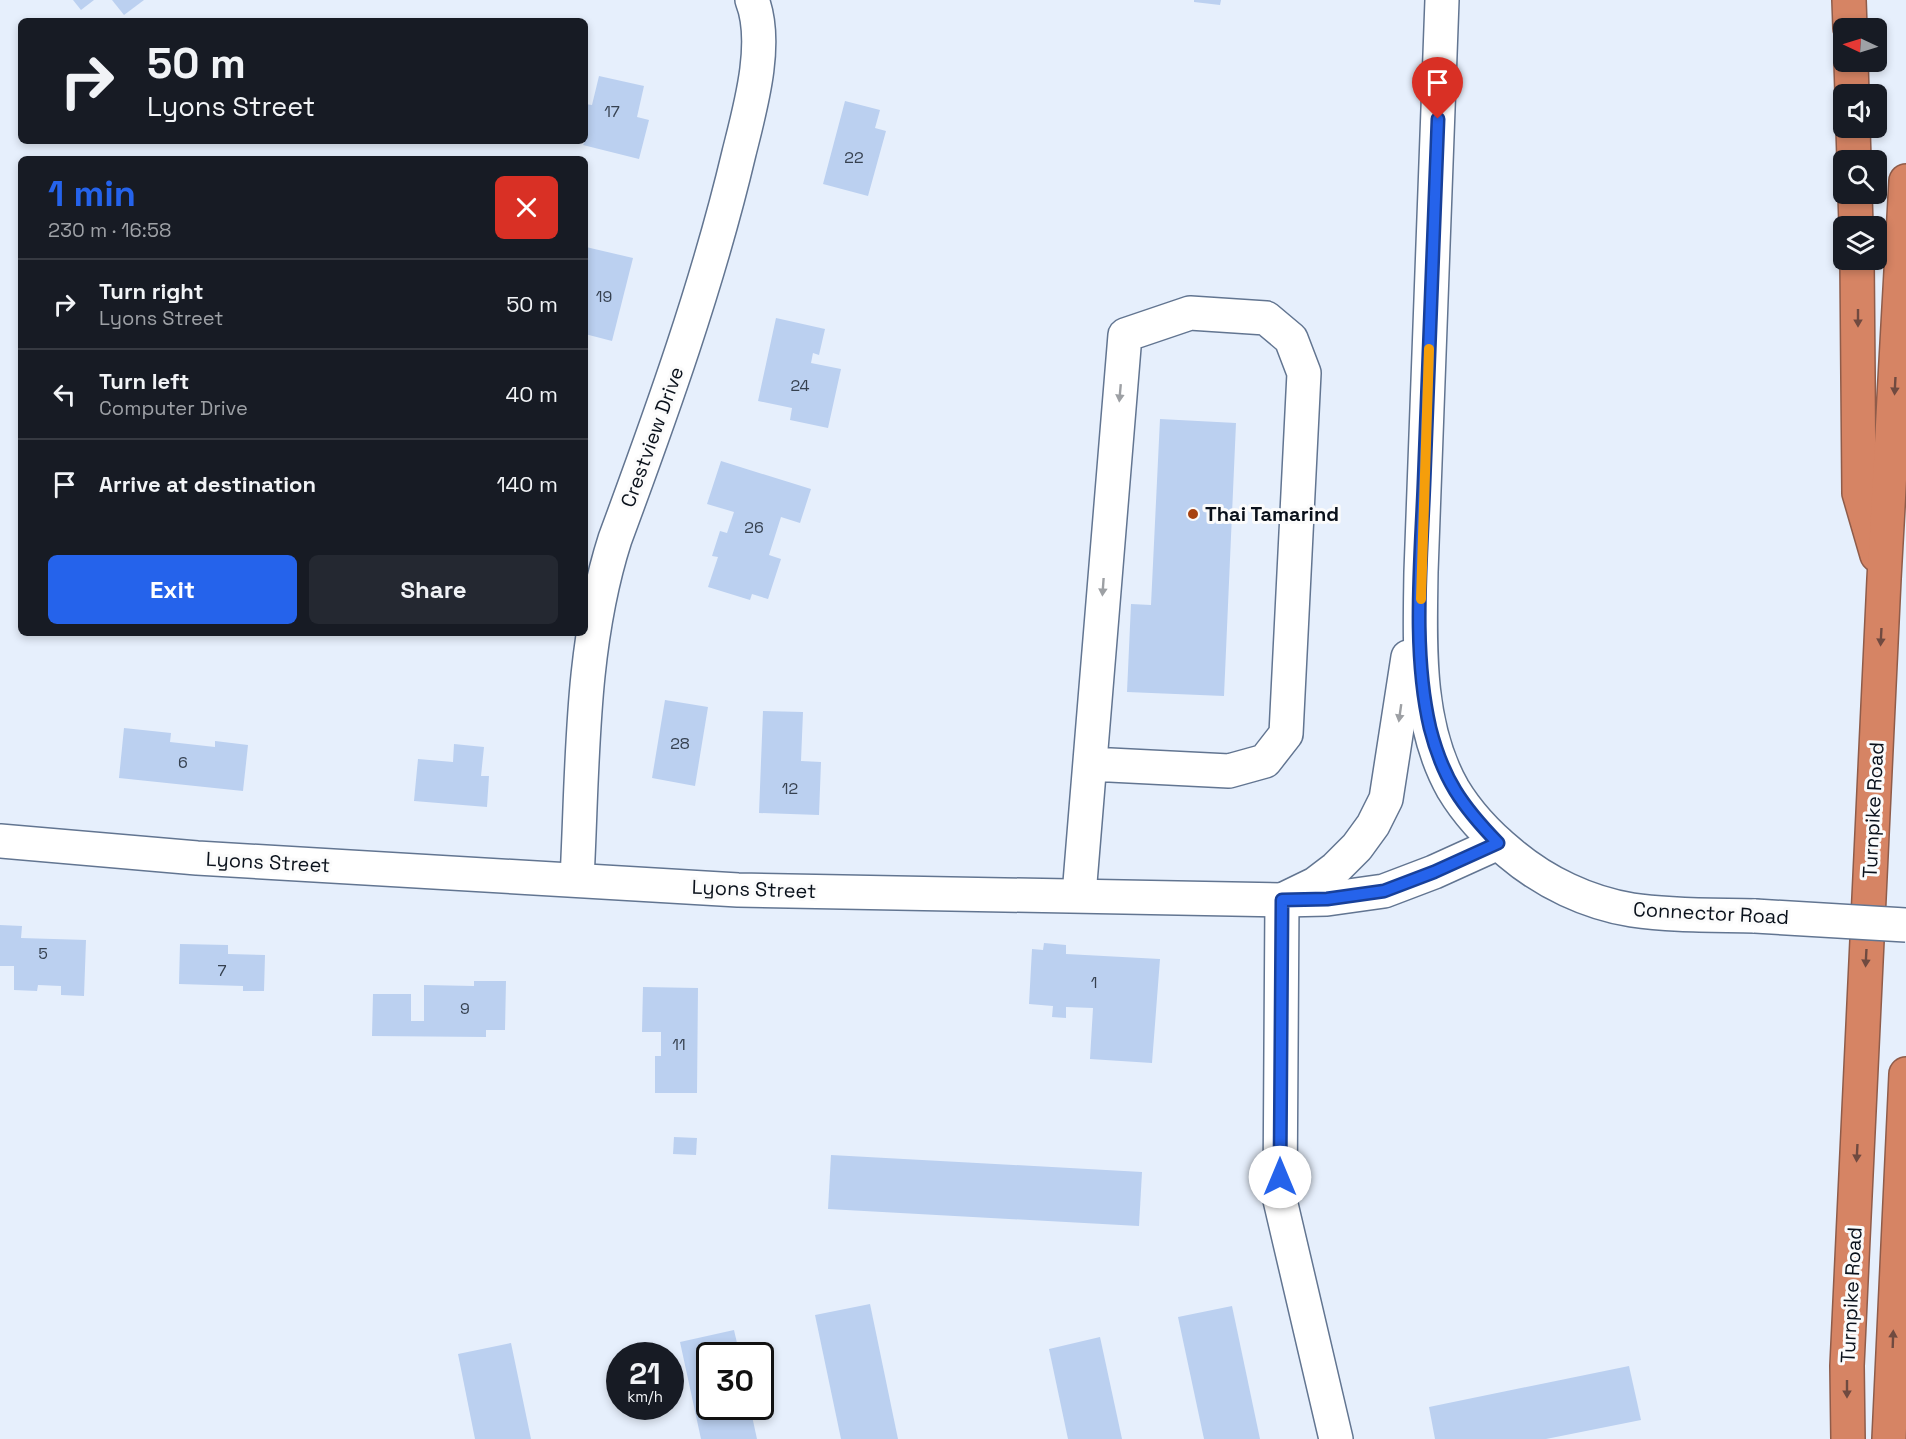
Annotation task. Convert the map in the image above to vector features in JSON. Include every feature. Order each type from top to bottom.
[{"type":"highway","points":[[1849,0],[1850,18]]},
{"type":"highway","name":"Turnpike Road","points":[[1848,1439],[1847,1366],[1884,579],[1906,181]]},
{"type":"highway","points":[[1857,270],[1859,494],[1884,579]]},
{"type":"highway","points":[[1889,1439],[1906,1074]]},
{"type":"street","name":"Crestview Drive","points":[[577,879],[588,675],[598,602],[615,539],[692,324],[734,175],[756,67],[759,35],[752,0]]},
{"type":"street","points":[[1336,1439],[1280,1200],[1282,900],[1315,884],[1350,854],[1373,825],[1386,800],[1394,759],[1421,572],[1442,0]]},
{"type":"street","points":[[1079,895],[1125,334],[1190,313],[1266,318],[1291,339],[1304,373],[1286,734],[1265,761],[1229,771],[1090,764]]},
{"type":"street","name":"Connector Road","points":[[1421,572],[1420,655],[1430,727],[1440,759],[1453,788],[1473,818],[1521,862],[1551,882],[1590,899],[1631,910],[1906,925]]},
{"type":"street","name":"Lyons Street","points":[[0,841],[197,858],[738,890],[1282,900],[1327,899],[1384,891],[1434,872],[1498,843]]},
{"type":"building","points":[[73,0],[94,0],[81,10]]},
{"type":"building","points":[[112,0],[144,0],[124,15]]},
{"type":"building","points":[[1194,0],[1221,0],[1220,5],[1194,2]]},
{"type":"building","points":[[599,76],[644,86],[637,117],[649,120],[639,159],[583,145],[588,144],[588,104],[592,105]]},
{"type":"building","points":[[845,101],[880,110],[875,128],[886,131],[868,196],[823,184]]},
{"type":"building","points":[[588,247],[633,258],[612,341],[588,335]]},
{"type":"building","points":[[776,318],[825,329],[819,355],[813,353],[811,363],[841,369],[828,428],[790,420],[792,408],[758,401]]},
{"type":"building","points":[[1160,419],[1236,423],[1224,696],[1127,692],[1131,604],[1151,605]]},
{"type":"building","points":[[721,461],[811,489],[800,523],[781,517],[769,555],[781,559],[768,599],[752,594],[750,600],[708,587],[718,557],[712,556],[720,531],[727,533],[734,512],[707,504]]},
{"type":"building","points":[[665,700],[708,707],[695,786],[652,778]]},
{"type":"building","points":[[763,711],[803,712],[801,761],[821,762],[819,815],[759,813]]},
{"type":"building","points":[[124,728],[171,733],[170,742],[215,747],[215,741],[248,745],[243,791],[119,778]]},
{"type":"building","points":[[454,744],[484,747],[481,776],[489,776],[487,807],[414,801],[418,759],[453,762]]},
{"type":"building","points":[[0,925],[22,926],[21,938],[86,940],[84,996],[61,995],[61,986],[38,985],[37,991],[14,990],[14,966],[0,966]]},
{"type":"building","points":[[1044,943],[1066,945],[1066,954],[1160,959],[1152,1063],[1090,1059],[1093,1008],[1066,1007],[1066,1018],[1052,1017],[1053,1006],[1029,1004],[1032,949],[1043,950]]},
{"type":"building","points":[[180,944],[228,945],[228,954],[265,955],[264,991],[243,991],[243,986],[179,984]]},
{"type":"building","points":[[474,981],[506,981],[505,1030],[486,1030],[486,1037],[372,1036],[373,994],[411,994],[411,1021],[424,1021],[424,985],[474,986]]},
{"type":"building","points":[[643,987],[698,988],[697,1093],[655,1093],[655,1056],[661,1056],[661,1032],[642,1032]]},
{"type":"building","points":[[674,1137],[697,1138],[696,1155],[673,1154]]},
{"type":"building","points":[[831,1155],[1142,1172],[1139,1226],[828,1209]]},
{"type":"building","points":[[870,1304],[898,1439],[841,1439],[815,1315]]},
{"type":"building","points":[[1232,1306],[1260,1439],[1204,1439],[1178,1317]]},
{"type":"building","points":[[734,1330],[737,1342],[696,1342],[696,1416],[684,1360],[684,1342],[680,1342]]},
{"type":"building","points":[[1100,1337],[1122,1439],[1068,1439],[1049,1349]]},
{"type":"building","points":[[511,1343],[531,1439],[475,1439],[458,1354]]},
{"type":"building","points":[[1629,1366],[1641,1420],[1546,1439],[1435,1439],[1429,1407]]},
{"type":"building","points":[[697,1420],[753,1420],[757,1439],[701,1439]]},
{"type":"slow traffic","points":[[1421,599],[1429,349]]},
{"type":"place","name":"Thai Tamarind","points":[[1193,514]]},
{"type":"route","points":[[1280,1177],[1282,900],[1327,899],[1384,891],[1434,872],[1498,843],[1473,818],[1453,788],[1440,759],[1430,727],[1420,655],[1438,119]]}]
